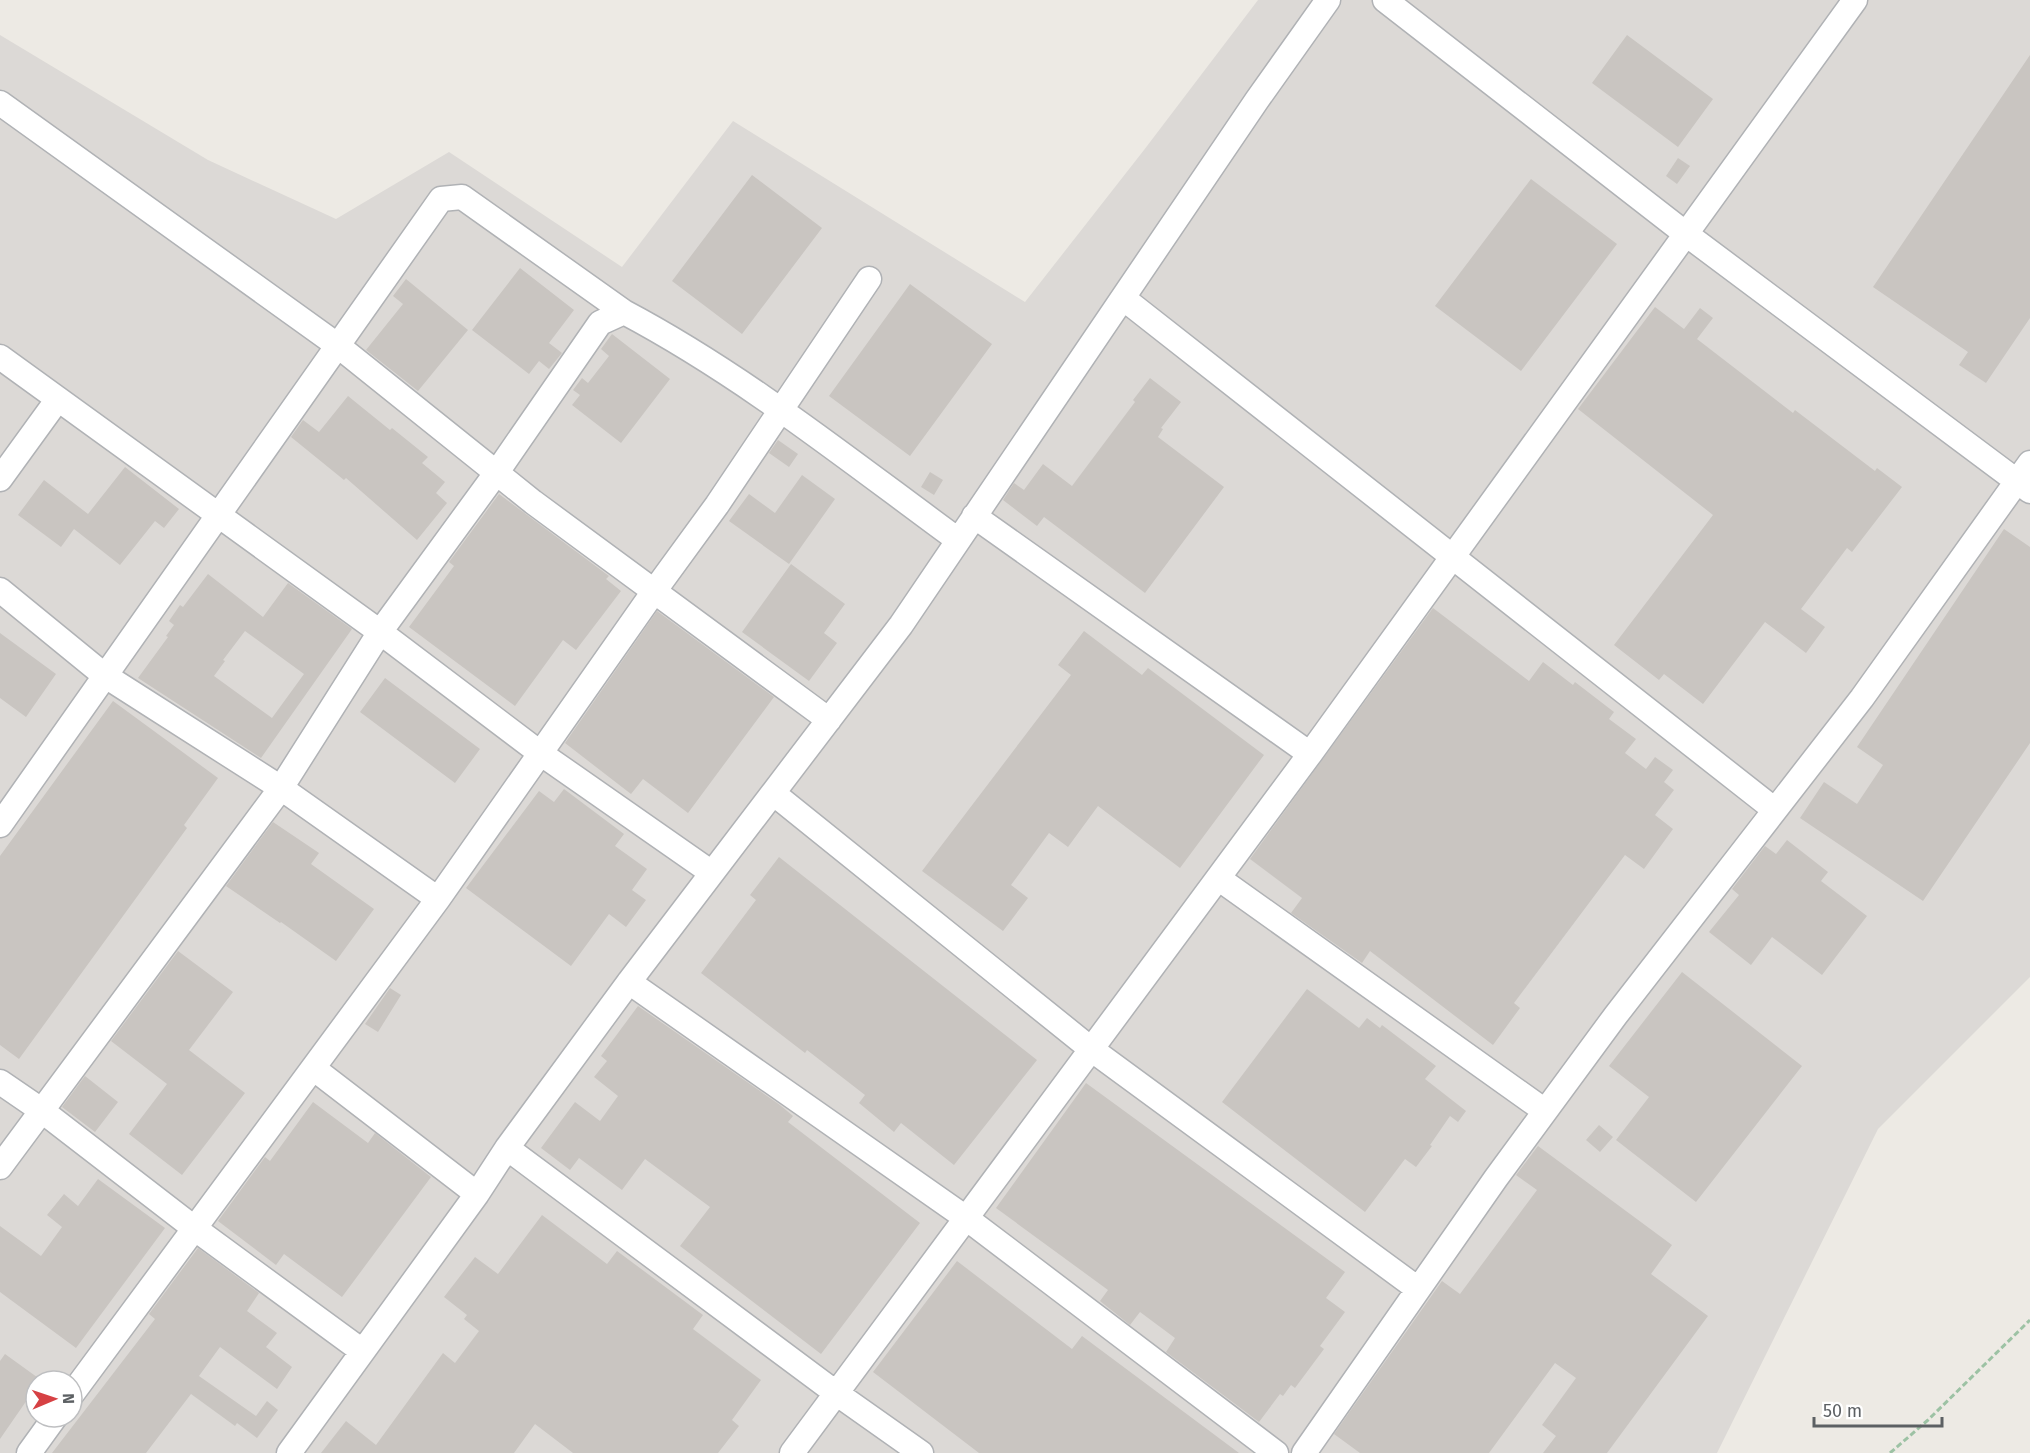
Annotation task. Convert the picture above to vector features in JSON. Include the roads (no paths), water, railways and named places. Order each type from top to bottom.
[{"type":"street","points":[[289,1453],[629,982],[901,625],[1328,0]]},
{"type":"street","points":[[1304,1453],[1418,1289],[1616,1015],[1862,698],[2026,478],[1686,234],[1385,0]]},
{"type":"street","points":[[792,1453],[1310,754],[1855,0]]},
{"type":"street","points":[[0,102],[337,345],[533,502],[829,720]]},
{"type":"street","points":[[0,825],[441,199],[462,197],[624,312],[665,334],[781,411],[958,540]]},
{"type":"street","points":[[84,1378],[438,899],[717,505],[869,279]]},
{"type":"street","points":[[1123,298],[1775,810]]},
{"type":"street","points":[[0,1167],[40,1110],[281,788],[380,632],[497,472],[600,323],[624,312]]},
{"type":"street","points":[[0,357],[380,632],[540,753],[712,873]]},
{"type":"street","points":[[0,479],[58,399]]},
{"type":"street","points":[[974,516],[1310,754]]},
{"type":"street","points":[[0,590],[104,675],[281,788],[438,899]]},
{"type":"street","points":[[773,793],[1092,1049],[1418,1289]]},
{"type":"street","points":[[1218,878],[1545,1111]]},
{"type":"street","points":[[629,982],[966,1218],[1276,1453]]},
{"type":"street","points":[[313,1068],[477,1194]]},
{"type":"street","points":[[0,1082],[362,1351]]},
{"type":"street","points":[[507,1148],[836,1393],[921,1453]]},
{"type":"street","points":[[29,1453],[46,1429]]}]
